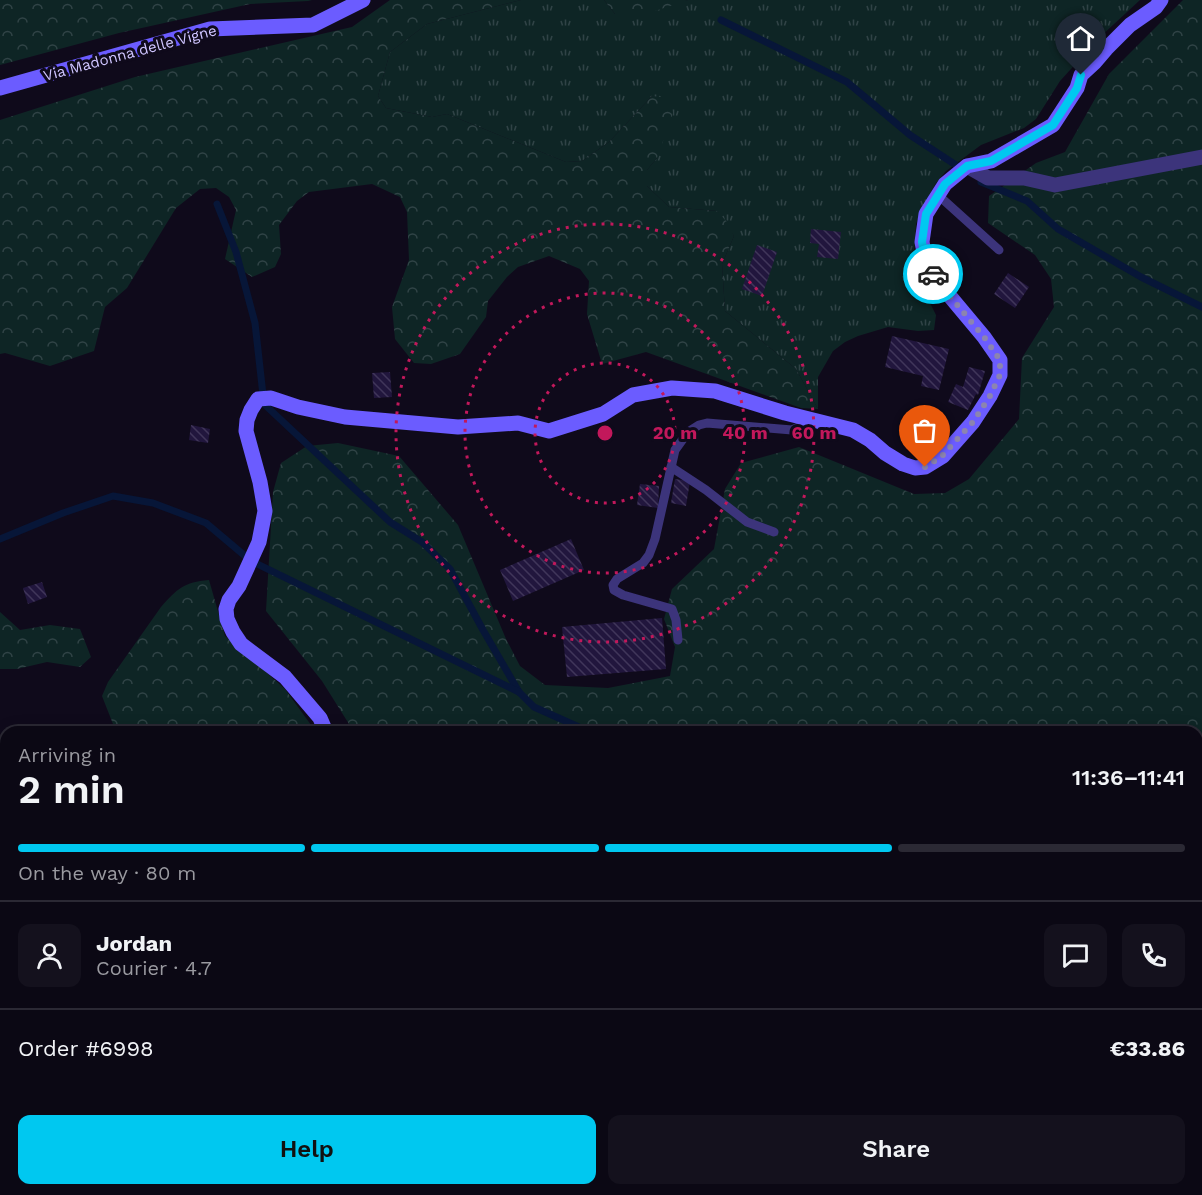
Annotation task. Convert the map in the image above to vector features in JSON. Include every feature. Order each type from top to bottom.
[{"type":"street","name":"Via Madonna delle Vigne","points":[[0,88],[210,28],[313,25],[363,0]]},
{"type":"street","points":[[323,726],[320,718],[285,677],[241,644],[227,619],[226,609],[229,600],[239,586],[259,542],[265,511],[246,430],[247,420],[258,399],[271,398],[298,407],[345,417],[458,427],[518,423],[549,431],[603,414],[633,395],[672,388],[715,391],[813,421],[853,430],[903,464],[915,468],[925,467],[942,456],[973,422],[1000,375],[1000,360],[938,282],[926,262],[922,242],[926,214],[945,184],[967,166],[991,161],[1053,125],[1077,88],[1081,75],[1130,26],[1161,0]]},
{"type":"street","points":[[967,166],[988,178],[1023,178],[1055,185],[1202,157]]},
{"type":"lane","points":[[938,195],[999,250]]},
{"type":"lane","points":[[678,640],[676,620],[672,609],[623,595],[614,590],[613,585],[617,579],[643,563],[649,555],[655,539],[675,450],[688,432],[707,423],[792,430],[813,421]]},
{"type":"lane","points":[[671,467],[706,490],[747,522],[774,532]]},
{"type":"green space","points":[[0,0],[312,0],[250,4],[119,33],[0,65]]},
{"type":"green space","points":[[390,0],[521,0],[427,24],[390,52],[378,96],[386,108],[432,117],[447,114],[566,162],[582,161],[609,142],[652,96],[669,98],[673,113],[657,158],[647,170],[647,186],[669,207],[717,211],[727,222],[734,236],[722,264],[725,311],[796,369],[818,409],[801,408],[646,352],[602,364],[587,314],[589,281],[580,269],[549,256],[518,267],[507,277],[488,301],[486,317],[460,354],[431,364],[414,363],[395,339],[392,307],[409,260],[407,212],[400,197],[372,184],[309,192],[297,201],[279,225],[281,254],[275,267],[252,277],[225,259],[236,210],[229,197],[216,188],[200,189],[176,208],[127,288],[105,307],[94,351],[50,366],[5,353],[0,354],[0,120],[135,77],[352,27]]},
{"type":"green space","points":[[521,0],[604,0],[615,14],[688,0],[1140,0],[1100,37],[1060,81],[1036,119],[1024,128],[981,145],[946,171],[936,183],[916,224],[914,256],[936,315],[934,330],[918,331],[888,327],[845,342],[833,351],[818,377],[818,409],[796,369],[725,311],[722,264],[734,236],[717,211],[669,207],[647,186],[647,170],[657,158],[652,96],[609,142],[582,161],[566,162],[447,114],[432,117],[386,108],[378,96],[390,52],[427,24]]},
{"type":"green space","points":[[604,0],[688,0],[631,19],[615,14]]},
{"type":"green space","points":[[1183,0],[1202,0],[1202,726],[350,726],[322,681],[266,611],[273,492],[281,463],[307,446],[338,443],[399,456],[458,525],[506,639],[520,666],[545,685],[608,688],[670,676],[675,647],[664,619],[672,589],[714,549],[725,489],[741,463],[799,447],[914,494],[945,493],[969,479],[1019,419],[1022,358],[1054,307],[1051,279],[1035,255],[988,223],[989,196],[1036,163],[1065,152],[1109,74]]},
{"type":"green space","points":[[209,580],[225,636],[285,689],[312,726],[114,726],[102,696],[108,682],[161,607],[172,595],[193,583]]},
{"type":"green space","points":[[0,612],[20,630],[50,625],[80,629],[91,657],[80,667],[47,662],[17,669],[0,669]]},
{"type":"building","points":[[811,229],[841,232],[838,259],[817,257],[819,244],[810,243]]},
{"type":"building","points":[[757,245],[777,252],[762,296],[742,289]]},
{"type":"building","points":[[1008,273],[1029,287],[1015,308],[994,294]]},
{"type":"building","points":[[892,336],[949,349],[939,390],[921,386],[923,376],[885,367]]},
{"type":"building","points":[[969,367],[985,371],[978,395],[976,394],[968,410],[948,402],[956,384],[963,387]]},
{"type":"building","points":[[390,372],[392,397],[374,398],[372,373]]},
{"type":"building","points":[[191,425],[210,429],[208,443],[189,440]]},
{"type":"building","points":[[675,479],[690,481],[686,506],[671,503]]},
{"type":"building","points":[[640,484],[659,486],[658,508],[637,505]]},
{"type":"building","points":[[571,539],[584,570],[513,601],[500,570]]},
{"type":"building","points":[[42,582],[47,597],[28,604],[23,588]]},
{"type":"building","points":[[662,618],[666,669],[567,677],[562,627]]},
{"type":"waterway","points":[[721,20],[847,82],[910,135],[962,169]]},
{"type":"waterway","points":[[981,182],[1027,201],[1058,229],[1141,277],[1202,307]]},
{"type":"waterway","points":[[217,204],[236,252],[255,323],[264,404],[390,522],[422,542],[450,569],[519,692]]},
{"type":"waterway","points":[[0,539],[63,513],[113,496],[153,503],[206,523],[251,561],[519,692],[534,707],[577,726]]},
{"type":"way so far","points":[[925,467],[942,456],[973,422],[1000,375],[1000,360],[933,274]]},
{"type":"route","points":[[933,274],[926,262],[922,242],[926,214],[945,184],[967,166],[991,161],[1053,125],[1077,88],[1081,75]]}]
